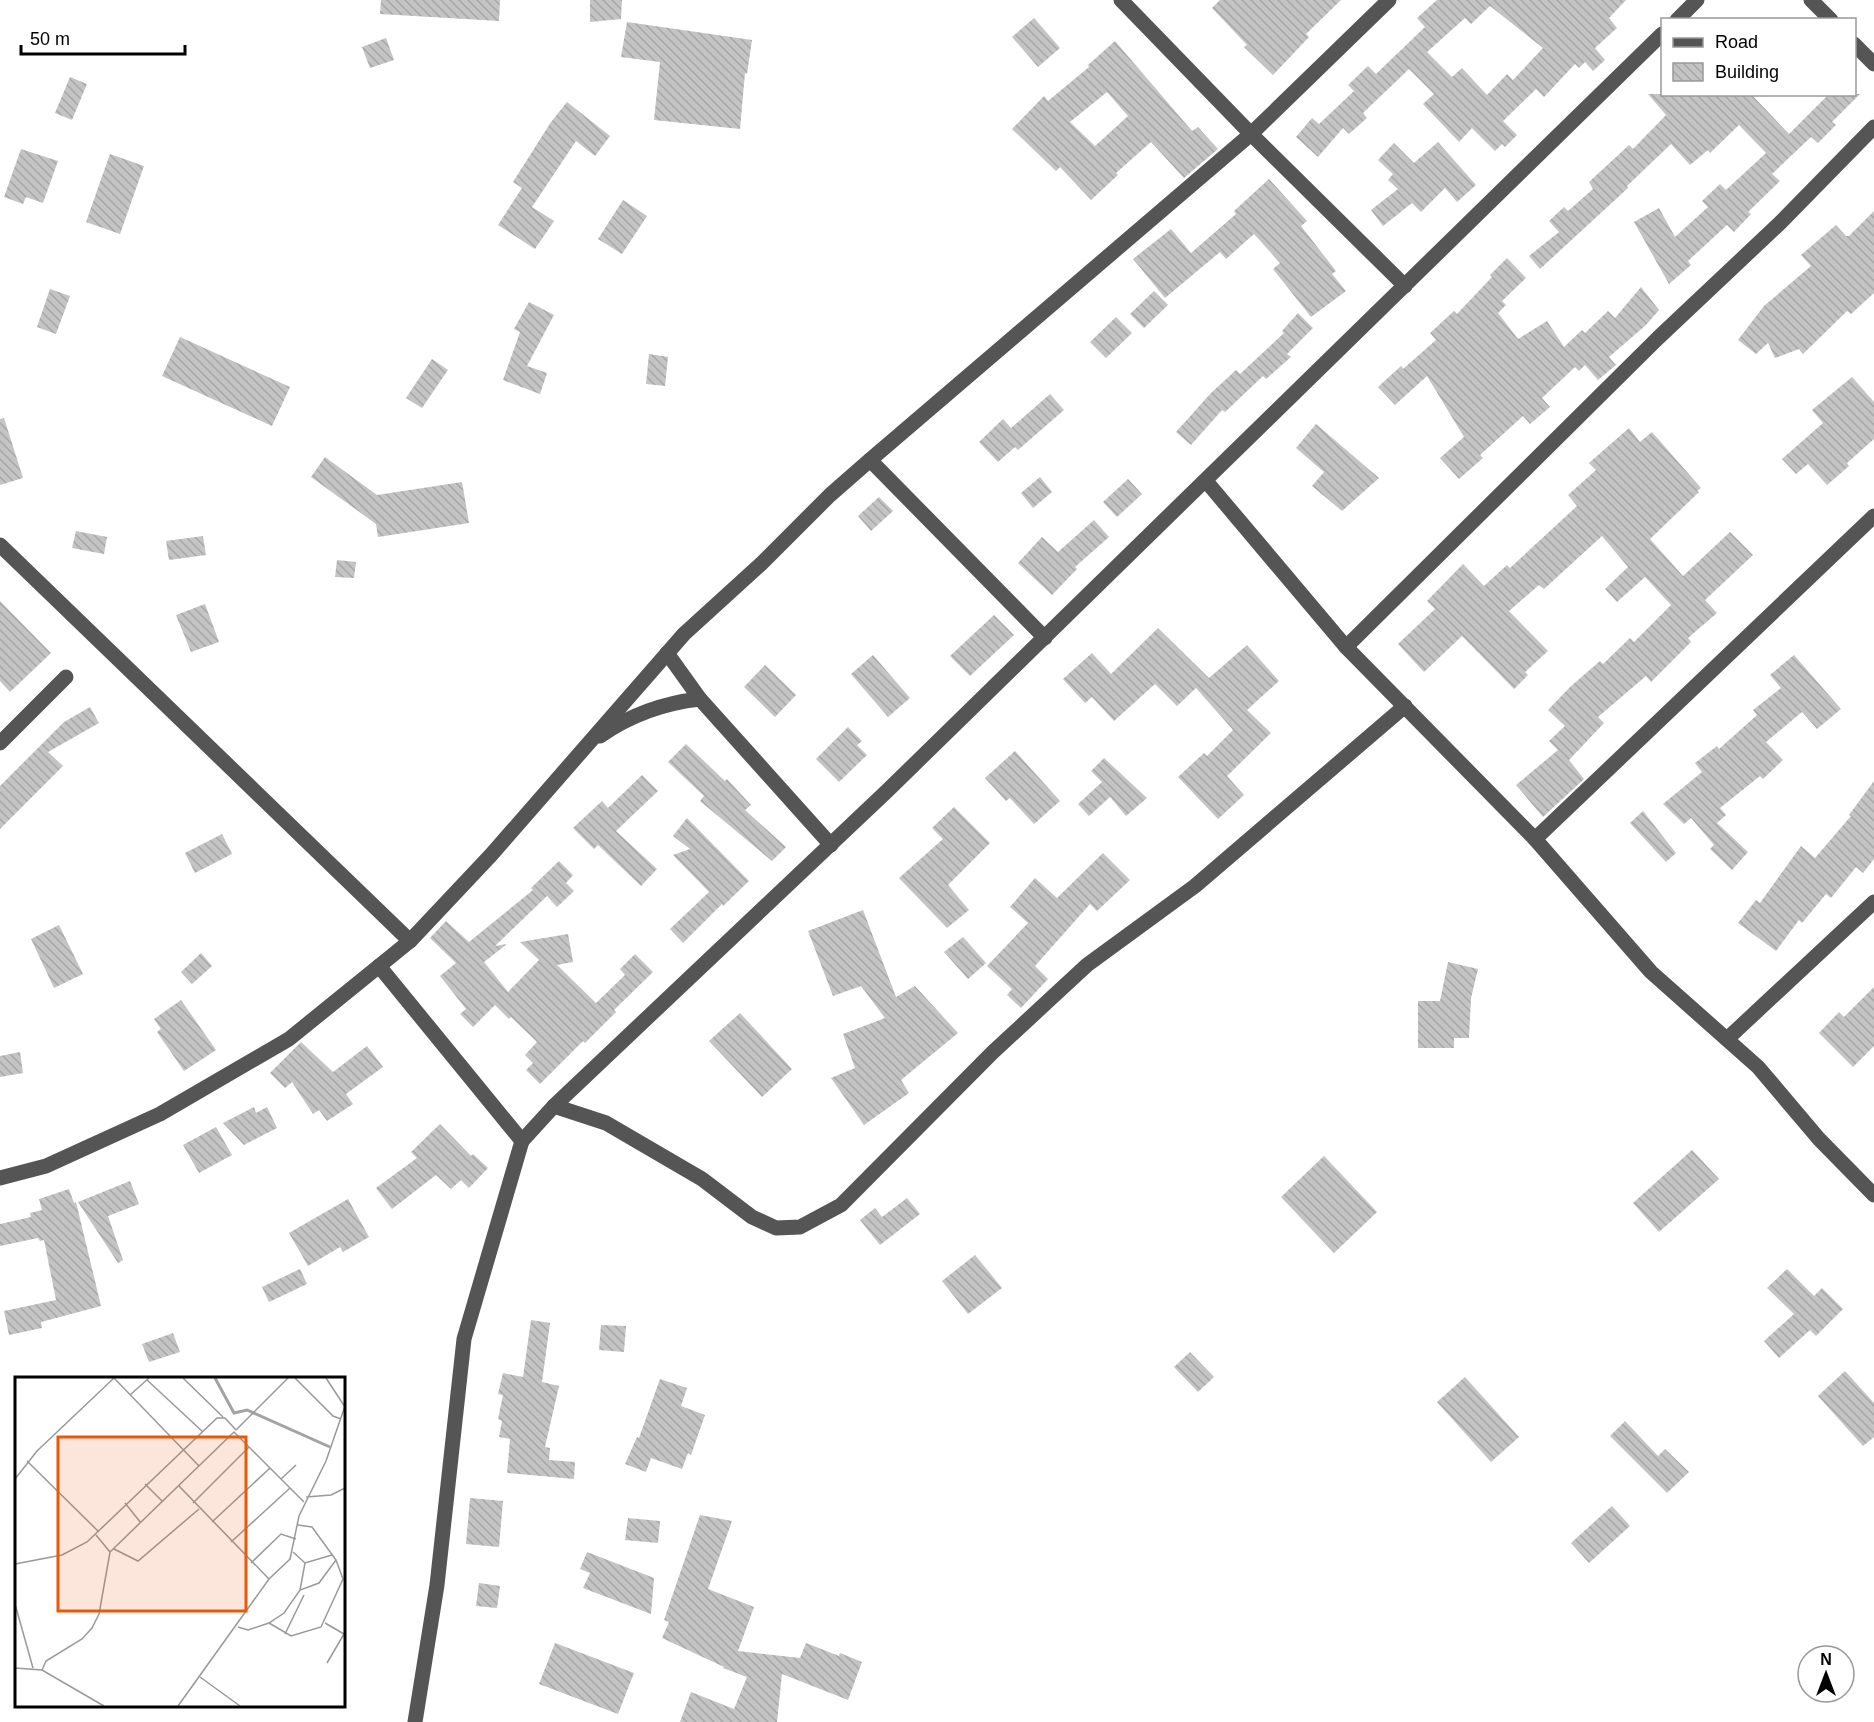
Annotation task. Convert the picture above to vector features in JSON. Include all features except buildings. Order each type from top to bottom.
[{"type":"street","points":[[1121,0],[1251,134],[1405,286]]},
{"type":"street","points":[[0,1178],[46,1166],[160,1114],[289,1039],[410,941],[491,855],[684,634],[830,495],[1251,134],[1389,0]]},
{"type":"street","points":[[1679,18],[1697,0]]},
{"type":"street","points":[[1811,0],[1829,18]]},
{"type":"street","points":[[415,1722],[436,1585],[464,1339],[522,1141],[554,1106],[831,845],[1045,638],[1661,35]]},
{"type":"street","points":[[1856,46],[1874,64]]},
{"type":"street","points":[[1346,647],[1658,338],[1781,222],[1874,127]]},
{"type":"street","points":[[870,460],[1045,638]]},
{"type":"street","points":[[1206,481],[1346,647],[1535,839],[1651,972],[1758,1066],[1819,1139],[1874,1195]]},
{"type":"street","points":[[1535,839],[1874,516]]},
{"type":"street","points":[[0,545],[410,941]]},
{"type":"street","points":[[667,653],[700,699],[831,845]]},
{"type":"street","points":[[0,743],[66,677]]},
{"type":"street","points":[[581,750],[603,734],[635,716],[678,702],[700,699]]},
{"type":"street","points":[[554,1106],[606,1123],[702,1179],[752,1217],[776,1228],[800,1227],[841,1205],[993,1052],[1087,965],[1195,886],[1405,706]]},
{"type":"street","points":[[1727,1039],[1874,902]]},
{"type":"street","points":[[379,966],[522,1141]]}]
